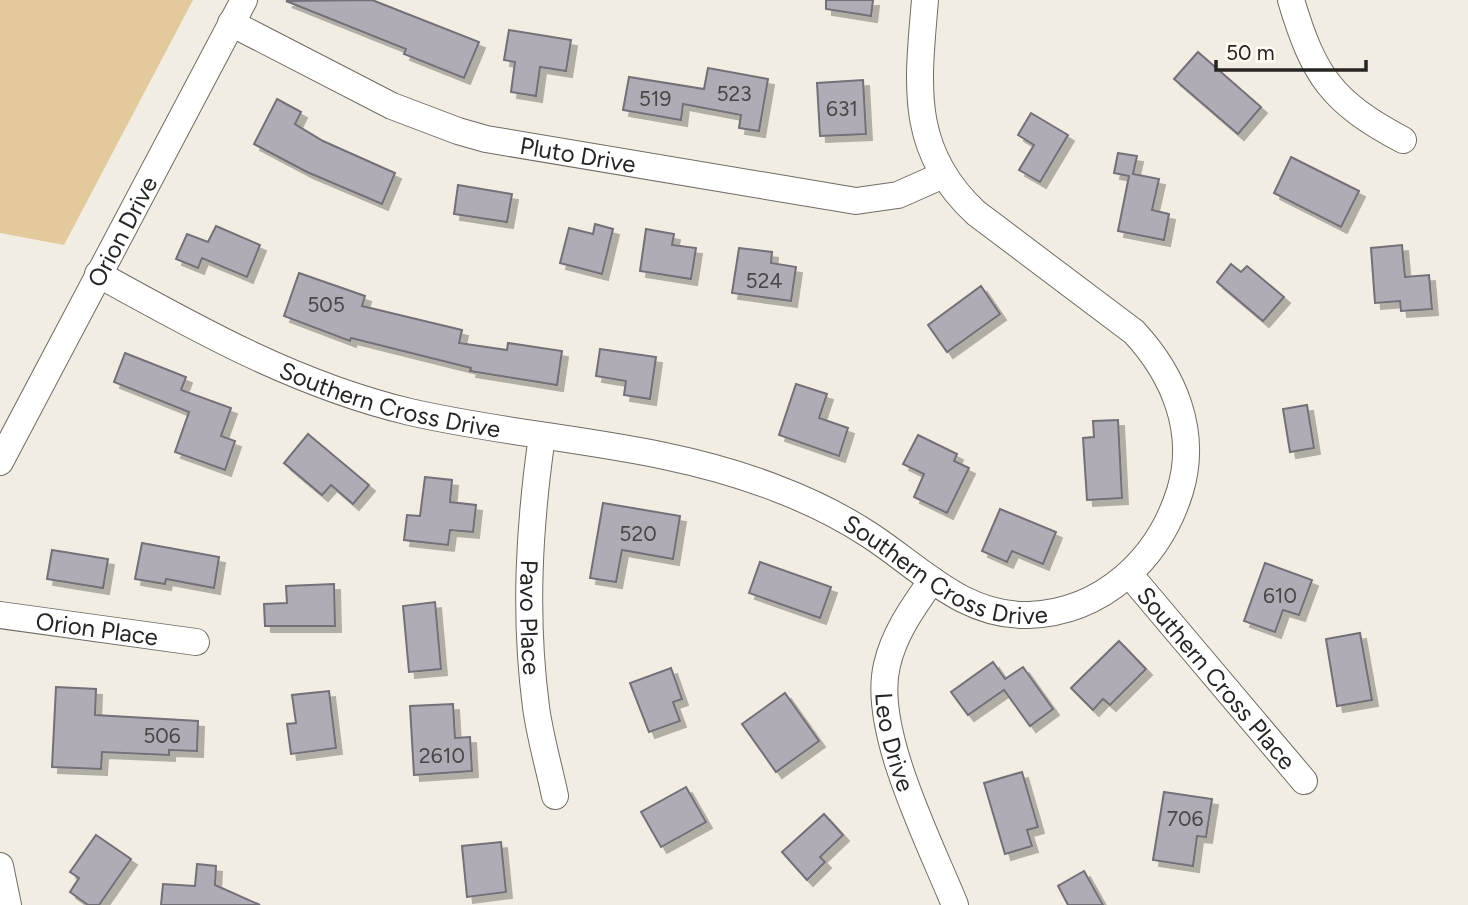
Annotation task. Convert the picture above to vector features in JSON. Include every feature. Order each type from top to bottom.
[{"type":"street","name":"Orion Drive","points":[[0,462],[244,0]]},
{"type":"street","name":"Southern Cross Drive","points":[[98,274],[219,341],[315,383],[407,411],[691,461],[779,489],[869,535],[959,599],[984,610],[1031,615],[1059,611],[1106,592],[1129,574],[1164,532],[1183,481],[1184,429],[1180,403],[1170,378],[1154,353],[1134,332],[976,213],[957,195],[943,175],[929,148],[921,114],[920,59],[925,0]]},
{"type":"street","points":[[1291,0],[1311,59],[1325,82],[1341,101],[1363,119],[1403,140]]},
{"type":"street","name":"Pluto Drive","points":[[231,23],[392,106],[486,139],[856,201],[898,195],[943,175]]},
{"type":"street","name":"Pavo Place","points":[[542,436],[530,528],[529,620],[536,709],[555,796]]},
{"type":"street","name":"Southern Cross Place","points":[[1129,574],[1304,781]]},
{"type":"street","name":"Leo Drive","points":[[932,580],[894,643],[887,666],[884,706],[897,759],[955,905]]},
{"type":"street","name":"Orion Place","points":[[0,615],[196,642]]},
{"type":"street","points":[[0,866],[8,905]]},
{"type":"shaded area","points":[[0,0],[193,0],[64,245],[0,233]]},
{"type":"building","points":[[372,0],[479,42],[464,78],[404,54],[406,49],[286,1]]},
{"type":"building","points":[[826,0],[873,0],[871,16],[826,9]]},
{"type":"building","points":[[509,30],[571,40],[566,71],[540,67],[536,96],[511,92],[515,62],[504,60]]},
{"type":"building","points":[[1198,52],[1261,107],[1238,134],[1174,79]]},
{"type":"building","points":[[708,68],[768,79],[759,131],[739,128],[741,115],[683,104],[681,120],[623,110],[629,77],[704,89]]},
{"type":"building","points":[[863,80],[866,134],[820,136],[817,83]]},
{"type":"building","points":[[277,99],[301,112],[295,124],[323,141],[395,173],[382,204],[307,172],[254,144]]},
{"type":"building","points":[[1031,113],[1068,135],[1040,182],[1019,170],[1034,145],[1018,135]]},
{"type":"building","points":[[1118,153],[1137,156],[1133,174],[1159,179],[1152,210],[1169,214],[1164,240],[1118,231],[1129,176],[1114,173]]},
{"type":"building","points":[[1291,157],[1359,191],[1341,227],[1274,193]]},
{"type":"building","points":[[458,185],[512,194],[507,222],[454,214]]},
{"type":"building","points":[[595,224],[613,229],[602,274],[560,263],[569,228],[593,234]]},
{"type":"building","points":[[216,226],[260,245],[247,277],[202,258],[198,268],[176,259],[187,234],[208,242]]},
{"type":"building","points":[[646,229],[674,234],[672,245],[696,248],[691,279],[640,271]]},
{"type":"building","points":[[1402,245],[1405,277],[1429,275],[1432,309],[1401,311],[1400,301],[1375,303],[1371,248]]},
{"type":"building","points":[[739,248],[772,252],[771,263],[796,267],[791,301],[732,293]]},
{"type":"building","points":[[1231,264],[1241,272],[1247,266],[1284,297],[1263,321],[1217,282]]},
{"type":"building","points":[[299,273],[365,296],[362,306],[462,330],[459,343],[507,350],[508,343],[562,351],[557,385],[470,371],[471,368],[351,338],[350,341],[284,316]]},
{"type":"building","points":[[981,286],[1000,314],[947,352],[928,325]]},
{"type":"building","points":[[600,349],[656,357],[650,399],[624,395],[626,381],[596,376]]},
{"type":"building","points":[[125,353],[186,377],[181,390],[231,408],[221,436],[235,441],[225,470],[175,452],[189,412],[114,382]]},
{"type":"building","points":[[796,384],[827,394],[819,418],[848,428],[839,456],[779,435]]},
{"type":"building","points":[[1307,405],[1314,448],[1290,452],[1283,409]]},
{"type":"building","points":[[1118,420],[1122,498],[1087,500],[1083,438],[1094,437],[1093,421]]},
{"type":"building","points":[[308,434],[369,485],[353,504],[331,485],[322,495],[284,463]]},
{"type":"building","points":[[918,435],[957,454],[954,461],[969,468],[947,513],[914,497],[924,474],[903,464]]},
{"type":"building","points":[[425,477],[452,480],[450,502],[476,505],[473,532],[450,530],[448,545],[404,540],[407,515],[420,516]]},
{"type":"building","points":[[603,503],[680,516],[673,559],[622,550],[616,582],[590,578]]},
{"type":"building","points":[[1000,509],[1056,532],[1043,564],[1012,551],[1007,562],[982,551]]},
{"type":"building","points":[[142,543],[219,557],[214,588],[166,579],[165,584],[135,579]]},
{"type":"building","points":[[52,550],[108,559],[103,588],[47,579]]},
{"type":"building","points":[[760,562],[831,587],[820,618],[749,593]]},
{"type":"building","points":[[1265,563],[1312,580],[1299,615],[1283,610],[1275,632],[1244,621]]},
{"type":"building","points":[[334,584],[335,626],[265,626],[264,604],[287,603],[286,586]]},
{"type":"building","points":[[435,602],[441,669],[409,672],[403,606]]},
{"type":"building","points":[[1360,633],[1372,700],[1337,706],[1326,639]]},
{"type":"building","points":[[1119,641],[1146,669],[1110,705],[1103,699],[1093,710],[1071,688]]},
{"type":"building","points":[[993,662],[1005,679],[1023,667],[1053,709],[1030,726],[1004,690],[968,715],[951,692]]},
{"type":"building","points":[[671,668],[682,699],[673,702],[680,721],[649,732],[630,683]]},
{"type":"building","points":[[56,687],[96,689],[95,715],[198,721],[197,751],[169,750],[169,755],[102,752],[101,769],[52,767]]},
{"type":"building","points":[[329,691],[336,748],[291,754],[287,724],[296,723],[292,695]]},
{"type":"building","points":[[785,693],[819,741],[776,772],[742,724]]},
{"type":"building","points":[[453,704],[455,738],[470,737],[472,771],[414,775],[410,706]]},
{"type":"building","points":[[1022,772],[1038,827],[1027,830],[1032,846],[1005,854],[984,783]]},
{"type":"building","points":[[686,787],[706,822],[661,847],[641,812]]},
{"type":"building","points":[[1164,792],[1212,799],[1206,837],[1197,836],[1193,866],[1153,860]]},
{"type":"building","points":[[824,814],[843,835],[820,857],[825,862],[807,880],[782,852]]},
{"type":"building","points":[[96,835],[131,859],[99,905],[88,905],[70,892],[79,878],[70,872]]},
{"type":"building","points":[[501,842],[506,892],[467,897],[462,846]]},
{"type":"building","points":[[197,864],[216,866],[215,885],[260,905],[161,905],[163,884],[195,886]]},
{"type":"building","points":[[1084,871],[1103,905],[1068,905],[1058,886]]}]
